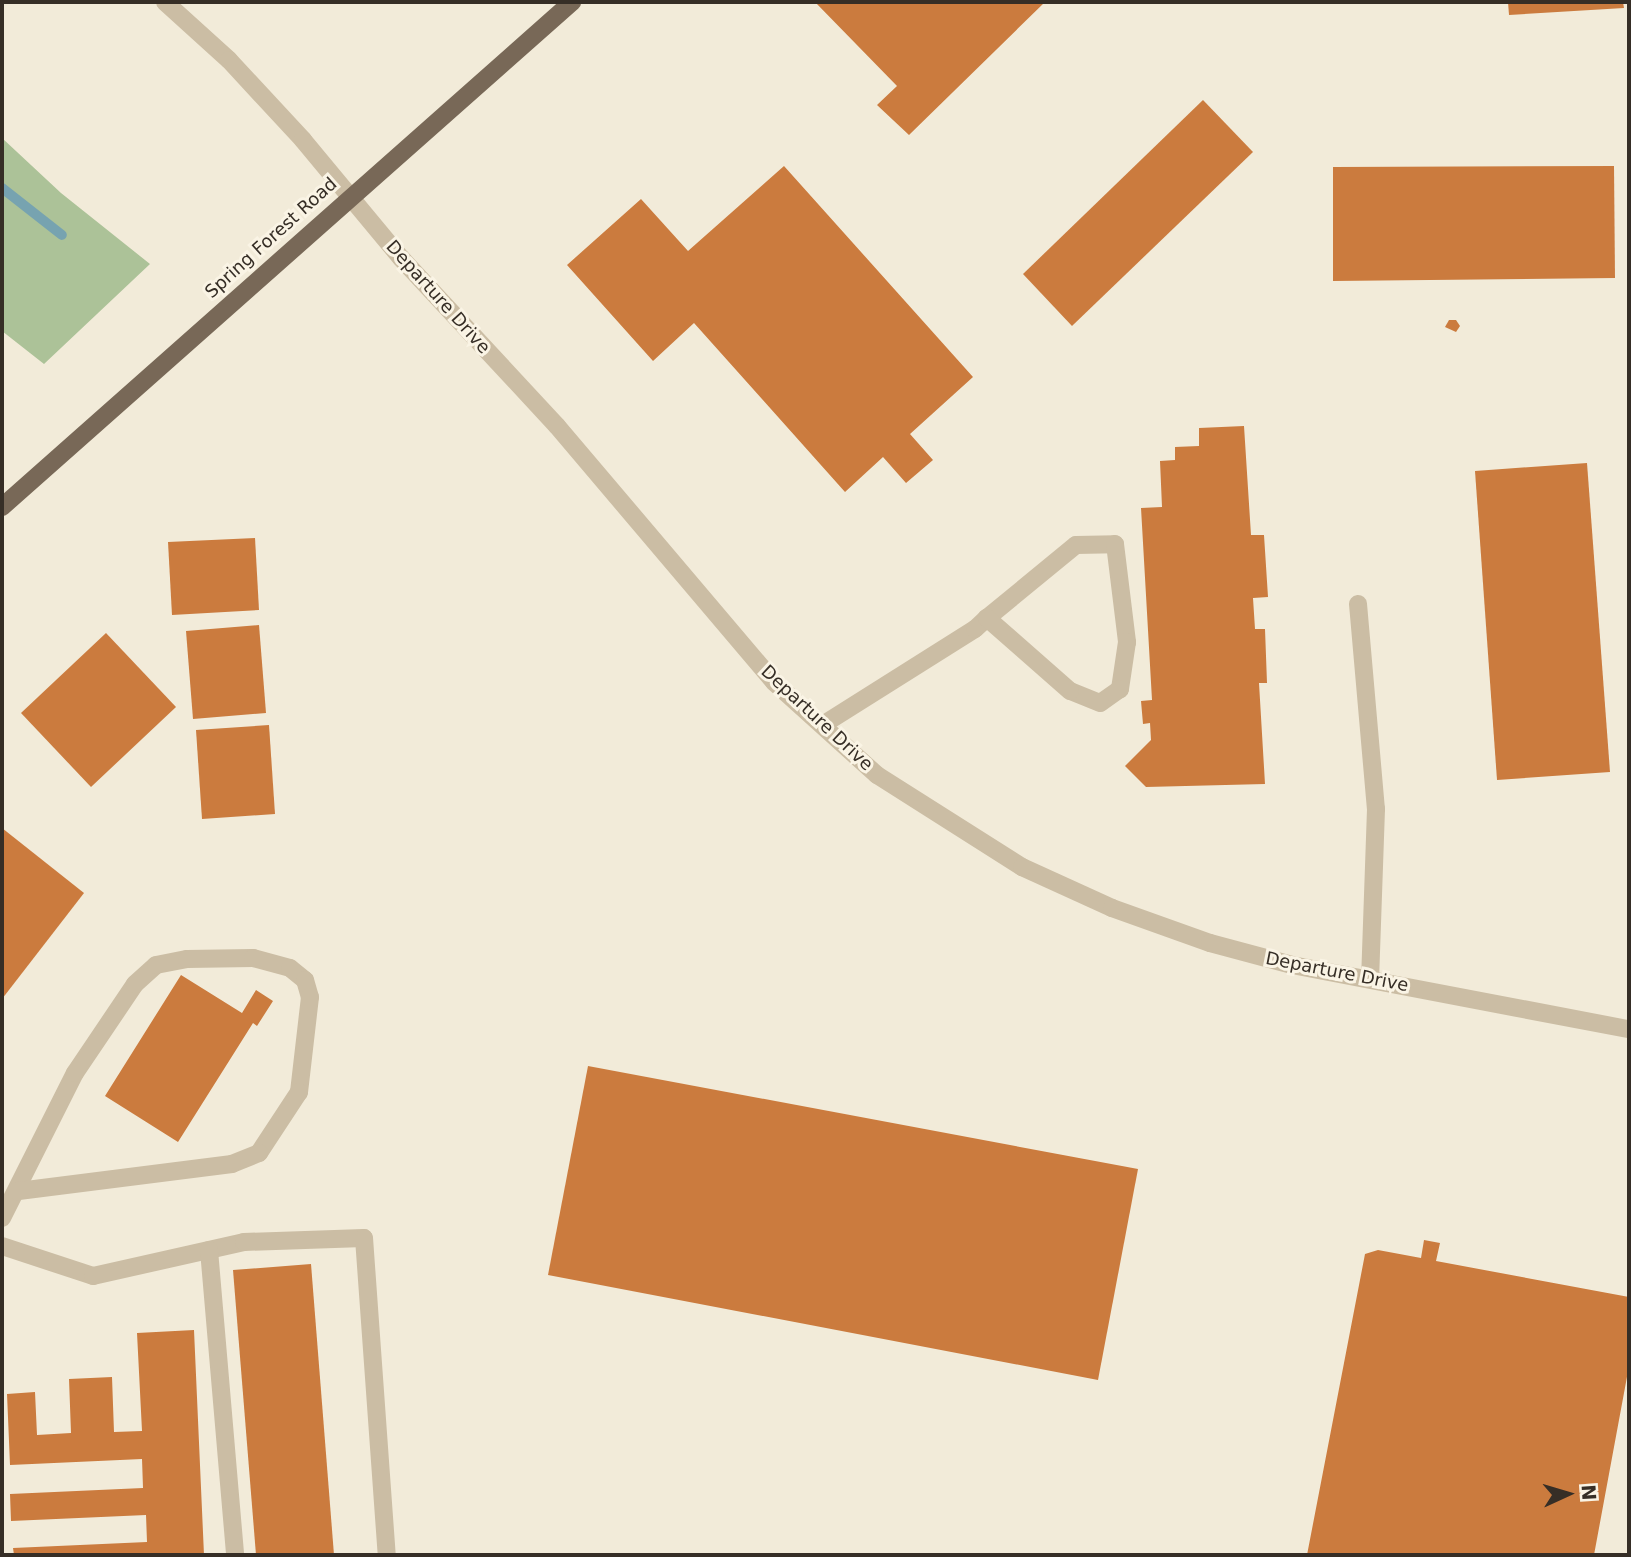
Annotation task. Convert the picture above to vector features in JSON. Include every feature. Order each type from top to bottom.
[{"type":"main road","name":"Spring Forest Road","points":[[2,507],[349,195],[572,2]]},
{"type":"street","name":"Departure Drive","points":[[165,2],[229,60],[401,258],[557,426],[774,682],[824,724],[877,775],[1022,867],[1112,908],[1210,943],[1370,979],[1629,1030]]},
{"type":"street","points":[[824,724],[987,618],[1076,545],[1115,544],[1127,642],[1120,689],[1100,703],[1070,691],[987,618]]},
{"type":"street","points":[[1358,604],[1376,809],[1370,979]]},
{"type":"street","points":[[2,1218],[75,1073],[135,984],[156,965],[187,959],[253,958],[290,968],[305,980],[310,997],[299,1092],[258,1153],[232,1164],[17,1191]]},
{"type":"street","points":[[2,1246],[93,1276],[244,1242],[364,1238],[387,1555]]},
{"type":"street","points":[[209,1250],[235,1555]]},
{"type":"green space","points":[[2,138],[61,193],[150,264],[44,364],[2,331]]},
{"type":"building","points":[[815,2],[1045,2],[909,135],[877,105],[897,86]]},
{"type":"building","points":[[1508,2],[1623,2],[1624,8],[1509,15]]},
{"type":"building","points":[[1203,100],[1253,152],[1072,326],[1023,274]]},
{"type":"building","points":[[784,166],[973,377],[910,434],[933,460],[906,483],[883,457],[845,492],[694,323],[653,361],[567,265],[641,199],[688,251]]},
{"type":"building","points":[[1614,166],[1615,278],[1333,281],[1333,167]]},
{"type":"building","points":[[1449,320],[1456,320],[1460,326],[1456,332],[1445,327]]},
{"type":"building","points":[[1244,426],[1251,535],[1264,535],[1268,597],[1253,598],[1255,629],[1265,629],[1267,683],[1259,683],[1265,784],[1146,787],[1125,766],[1151,740],[1150,723],[1143,724],[1141,701],[1152,700],[1141,508],[1162,507],[1160,461],[1175,460],[1175,447],[1199,446],[1199,428]]},
{"type":"building","points":[[1587,463],[1610,772],[1497,780],[1475,471]]},
{"type":"building","points":[[255,538],[259,610],[172,615],[168,542]]},
{"type":"building","points":[[259,625],[266,713],[193,719],[186,631]]},
{"type":"building","points":[[106,633],[176,707],[91,787],[21,713]]},
{"type":"building","points":[[269,725],[275,814],[202,819],[196,730]]},
{"type":"building","points":[[2,828],[84,893],[2,999]]},
{"type":"building","points":[[181,975],[242,1013],[256,990],[273,1001],[257,1026],[253,1023],[178,1142],[105,1096]]},
{"type":"building","points":[[588,1066],[1138,1169],[1098,1380],[548,1275]]},
{"type":"building","points":[[1424,1240],[1440,1243],[1436,1261],[1629,1297],[1629,1366],[1594,1555],[1307,1555],[1365,1254],[1378,1250],[1421,1258]]},
{"type":"building","points":[[311,1264],[334,1555],[256,1555],[233,1270]]},
{"type":"building","points":[[194,1330],[204,1555],[14,1555],[13,1548],[147,1542],[146,1515],[11,1521],[10,1494],[143,1488],[142,1459],[10,1465],[7,1394],[35,1392],[37,1435],[71,1433],[69,1379],[112,1377],[114,1432],[142,1431],[137,1333]]},
{"type":"waterway","points":[[2,188],[62,235]]}]
